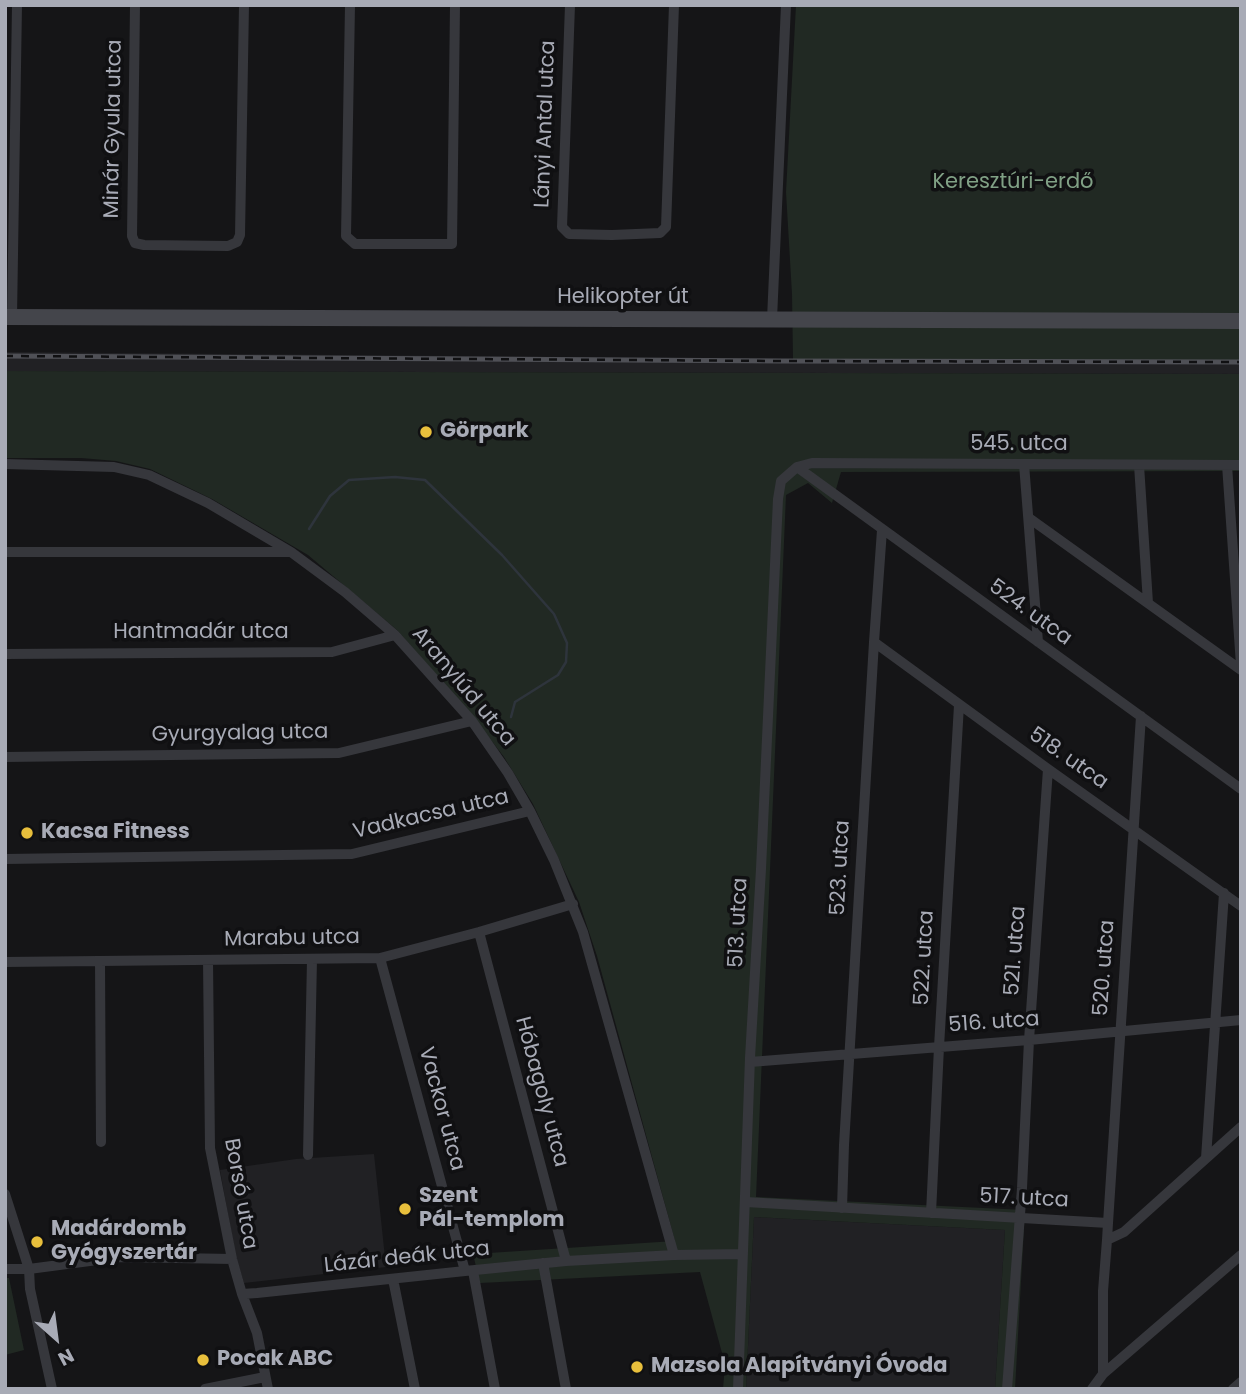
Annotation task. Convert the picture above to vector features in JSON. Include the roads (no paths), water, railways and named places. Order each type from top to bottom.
[{"type":"street","points":[[9,317],[17,5]]},
{"type":"street","name":"Minár Gyula utca","points":[[135,5],[132,236],[135,243],[144,245],[228,246],[237,242],[240,235],[244,5]]},
{"type":"street","points":[[350,5],[346,236],[355,244],[452,244],[455,5]]},
{"type":"street","name":"Lányi Antal utca","points":[[570,5],[562,227],[569,234],[660,233],[666,227],[674,5]]},
{"type":"street","points":[[772,319],[786,5]]},
{"type":"street","name":"Helikopter út","points":[[9,317],[1241,321]]},
{"type":"street","name":"545. utca","points":[[797,467],[812,463],[1241,465]]},
{"type":"street","name":"Aranylúd utca","points":[[5,464],[114,467],[149,475],[208,503],[292,552],[345,592],[396,635],[472,721],[530,811],[573,904],[592,961],[674,1255]]},
{"type":"street","points":[[1024,464],[1038,642]]},
{"type":"street","points":[[1139,465],[1148,603]]},
{"type":"street","points":[[1227,465],[1241,665]]},
{"type":"street","name":"524. utca","points":[[797,467],[1241,789]]},
{"type":"street","name":"513. utca","points":[[738,1389],[750,1062],[778,499],[781,481],[797,467]]},
{"type":"street","points":[[1028,518],[1241,670]]},
{"type":"street","name":"523. utca","points":[[842,1208],[882,530]]},
{"type":"street","points":[[5,552],[292,552]]},
{"type":"street","name":"Hantmadár utca","points":[[5,654],[332,652],[396,635]]},
{"type":"street","name":"518. utca","points":[[874,642],[1241,906]]},
{"type":"street","name":"522. utca","points":[[931,1213],[959,705]]},
{"type":"street","name":"520. utca","points":[[1108,1223],[1141,716]]},
{"type":"street","name":"Gyurgyalag utca","points":[[5,757],[339,752],[472,721]]},
{"type":"street","name":"521. utca","points":[[1007,1389],[1048,769]]},
{"type":"street","name":"Vadkacsa utca","points":[[5,859],[352,854],[530,811]]},
{"type":"street","points":[[1206,1158],[1224,893]]},
{"type":"street","name":"Marabu utca","points":[[5,962],[380,958],[573,904]]},
{"type":"street","name":"Hóbagoly utca","points":[[478,932],[566,1261]]},
{"type":"street","name":"Vackor utca","points":[[380,958],[469,1271],[495,1389]]},
{"type":"street","points":[[308,1155],[312,959]]},
{"type":"street","name":"Borsó utca","points":[[208,960],[210,1147],[232,1259],[257,1333],[268,1389]]},
{"type":"street","points":[[100,961],[101,1142]]},
{"type":"street","name":"516. utca","points":[[750,1062],[1241,1020]]},
{"type":"street","points":[[1107,1240],[1124,1232],[1241,1127]]},
{"type":"street","points":[[5,1194],[29,1269],[30,1289],[52,1389]]},
{"type":"street","name":"517. utca","points":[[746,1202],[1108,1223]]},
{"type":"street","points":[[1102,1374],[1103,1292],[1108,1223]]},
{"type":"street","name":"Lázár deák utca","points":[[242,1294],[566,1261],[743,1254]]},
{"type":"street","points":[[1092,1389],[1102,1374],[1241,1255]]},
{"type":"street","points":[[5,1269],[29,1269],[120,1257],[232,1259]]},
{"type":"street","points":[[542,1263],[566,1389]]},
{"type":"street","points":[[393,1279],[415,1389]]},
{"type":"street","points":[[205,1389],[265,1377]]},
{"type":"street","points":[[1233,1389],[1241,1382]]},
{"type":"waterway","points":[[309,529],[330,496],[349,480],[395,477],[425,480],[502,555],[554,614],[567,643],[566,662],[558,675],[515,702],[511,717]]},
{"type":"railway","points":[[5,356],[1241,362]]},
{"type":"place","name":"Görpark","points":[[426,432]]},
{"type":"place","name":"Kacsa Fitness","points":[[27,833]]},
{"type":"place","name":"Szent Pál-templom","points":[[405,1209]]},
{"type":"place","name":"Madárdomb Gyógyszertár","points":[[37,1242]]},
{"type":"place","name":"Pocak ABC","points":[[203,1360]]},
{"type":"place","name":"Mazsola Alapítványi Óvoda","points":[[637,1367]]},
{"type":"park label","name":"Keresztúri-erdő","points":[[1013,183]]}]
